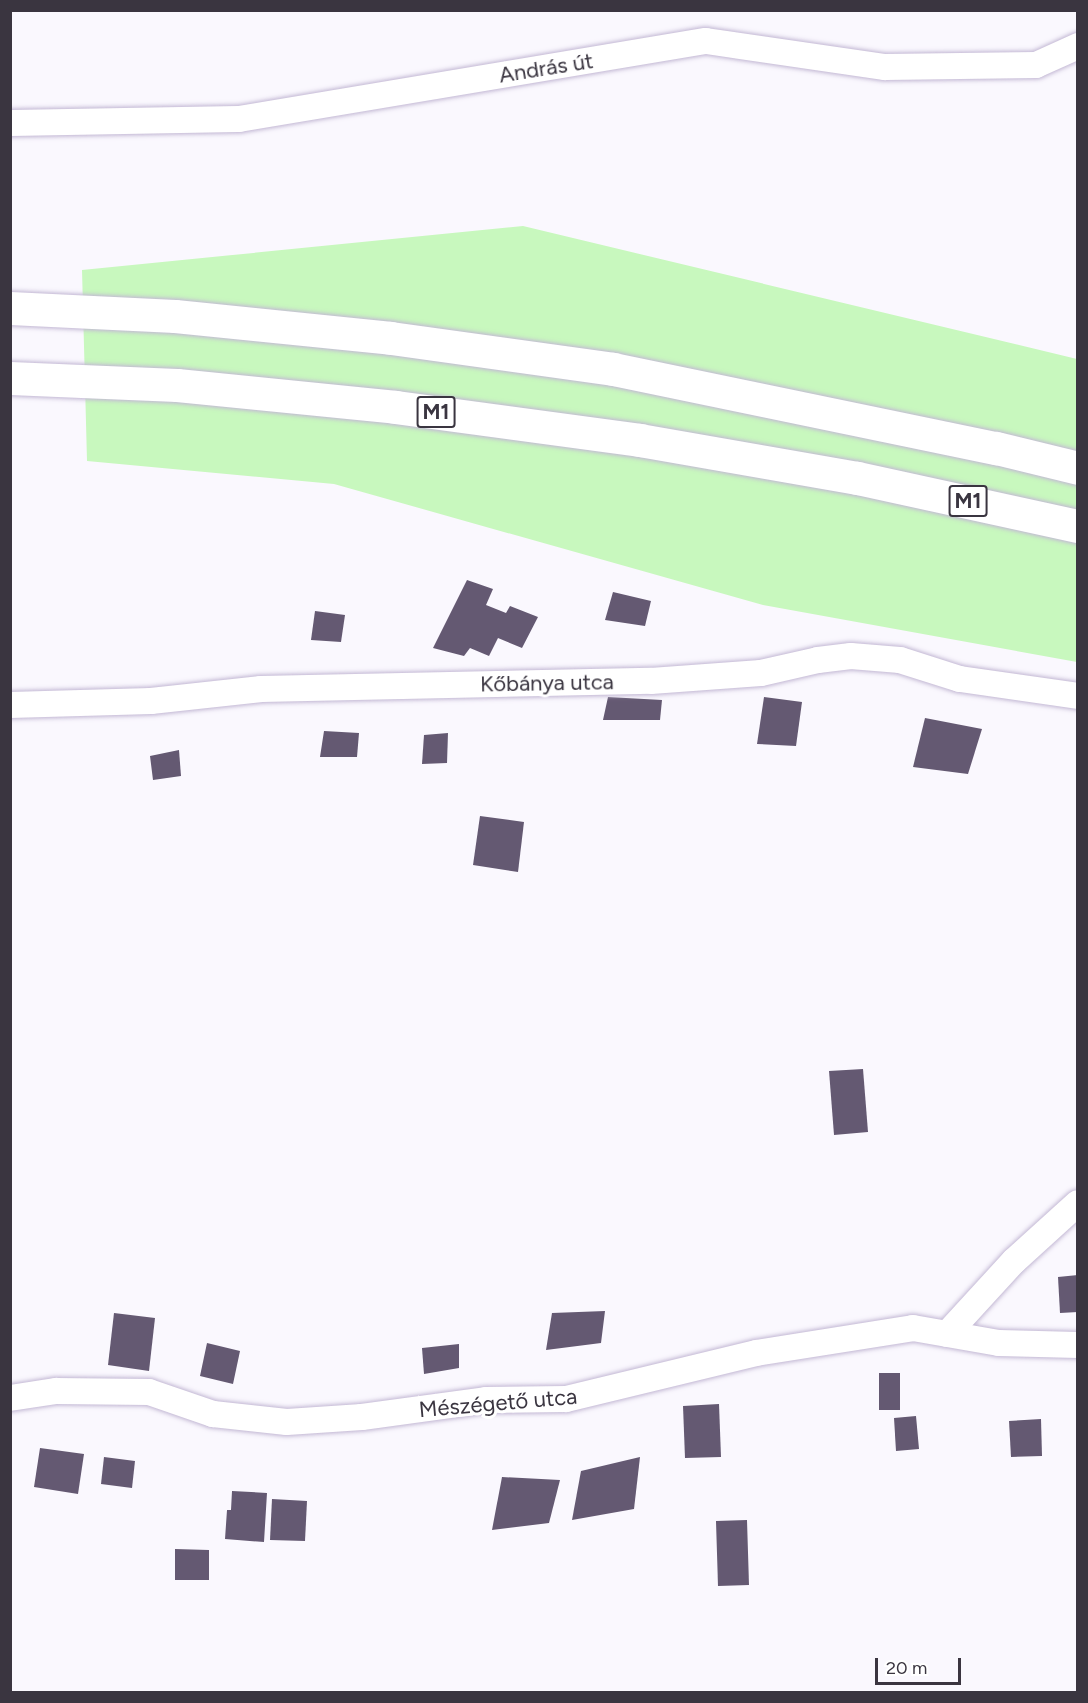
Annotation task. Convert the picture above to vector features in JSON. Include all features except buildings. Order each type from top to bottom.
[{"type":"highway","points":[[10,308],[175,316],[402,340],[613,369],[996,448],[1077,468]]},
{"type":"highway","name":"M1","points":[[10,378],[188,386],[396,407],[628,438],[857,478],[1077,526]]},
{"type":"street","name":"András út","points":[[10,123],[239,119],[706,41],[885,67],[1036,65],[1077,46]]},
{"type":"street","name":"Kőbánya utca","points":[[10,705],[151,701],[261,689],[651,681],[761,673],[818,660],[851,656],[900,660],[960,679],[1077,696]]},
{"type":"street","points":[[947,1334],[1014,1261],[1077,1203]]},
{"type":"street","name":"Mészégető utca","points":[[10,1398],[56,1391],[149,1392],[213,1414],[287,1422],[362,1417],[486,1400],[566,1400],[756,1353],[913,1328],[999,1343],[1077,1345]]},
{"type":"green space","points":[[523,226],[1077,359],[1077,662],[763,605],[334,484],[87,461],[82,270]]}]
